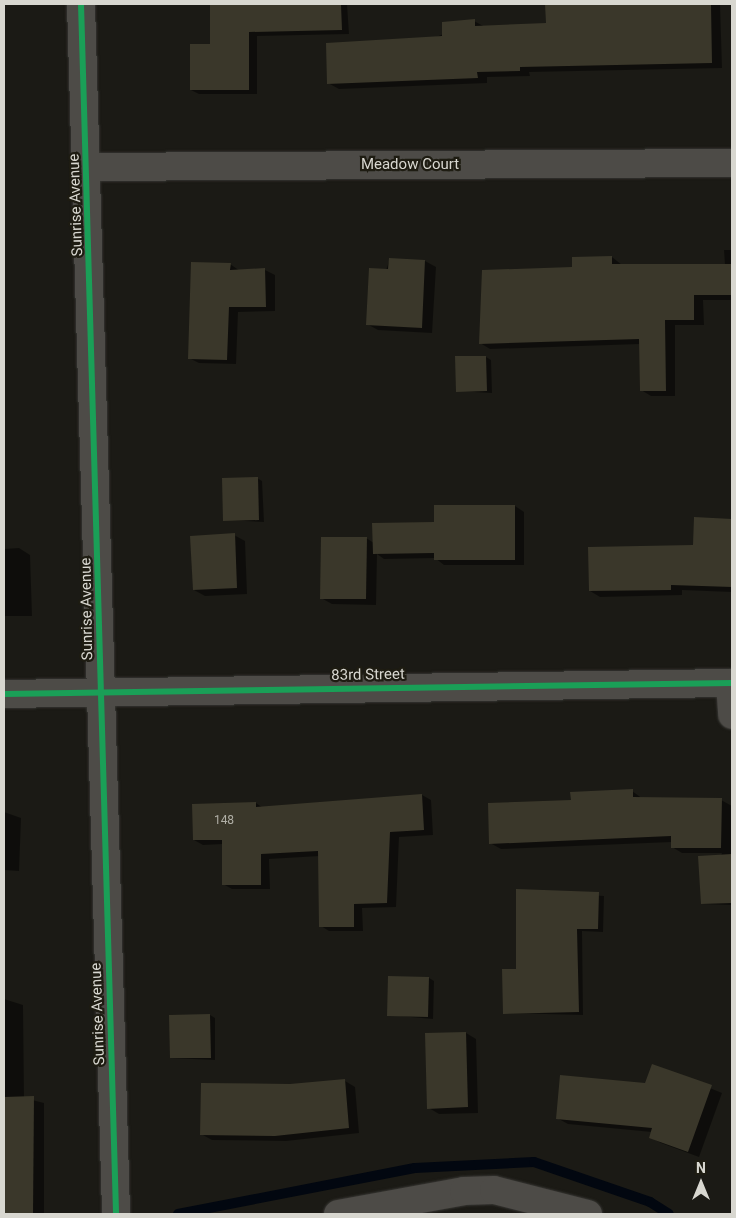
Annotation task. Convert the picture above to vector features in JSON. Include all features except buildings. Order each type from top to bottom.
[{"type":"street","name":"Sunrise Avenue","points":[[81,4],[88,167],[116,1214]]},
{"type":"street","name":"Meadow Court","points":[[88,167],[732,163]]},
{"type":"street","name":"83rd Street","points":[[4,694],[101,691],[731,683]]},
{"type":"street","points":[[731,683],[732,715]]},
{"type":"street","points":[[338,1214],[464,1191],[494,1190],[588,1214]]},
{"type":"waterway","points":[[178,1214],[415,1168],[534,1162],[650,1202],[669,1214]]},
{"type":"cycle path","points":[[81,4],[116,1214]]},
{"type":"cycle path","points":[[4,694],[732,683]]}]
